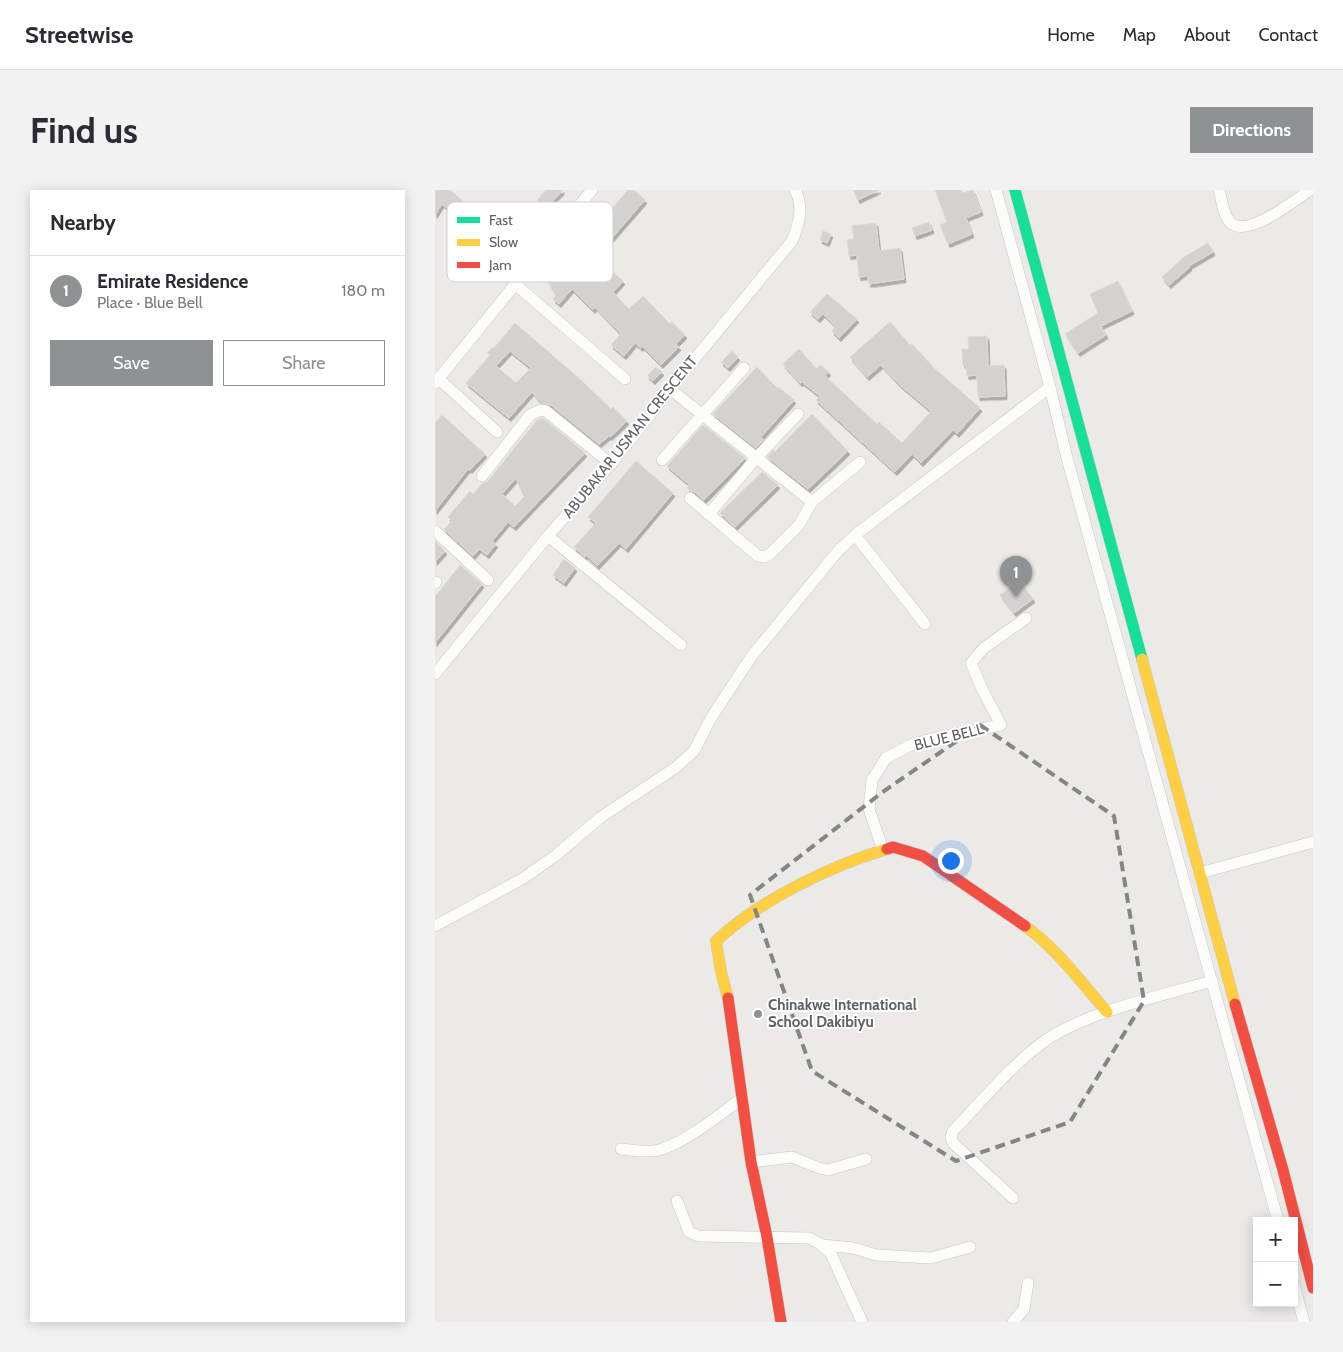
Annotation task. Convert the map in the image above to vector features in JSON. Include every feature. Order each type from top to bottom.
[{"type":"street","points":[[582,202],[592,190]]},
{"type":"street","name":"ABUBAKAR USMAN CRESCENT","points":[[435,674],[548,536],[611,464],[792,241],[799,224],[800,199],[795,190]]},
{"type":"street","points":[[996,190],[1050,387],[1067,458],[1277,1217]]},
{"type":"street","points":[[1015,190],[1221,952],[1283,1170],[1313,1288]]},
{"type":"street","points":[[1219,190],[1227,218],[1232,224],[1239,227],[1269,218],[1310,190]]},
{"type":"street","points":[[497,432],[437,381],[515,284],[625,379]]},
{"type":"street","points":[[662,460],[744,368]]},
{"type":"street","points":[[435,926],[522,880],[555,856],[601,817],[675,768],[688,757],[694,751],[711,718],[751,657],[827,565],[855,535],[1050,387]]},
{"type":"street","points":[[670,389],[812,502]]},
{"type":"street","points":[[482,476],[530,415],[541,410],[547,411],[611,464]]},
{"type":"street","points":[[709,514],[798,414]]},
{"type":"street","points":[[690,498],[758,556],[764,557],[770,554],[799,525],[812,502],[860,462]]},
{"type":"street","points":[[435,531],[488,580]]},
{"type":"street","points":[[855,535],[925,624]]},
{"type":"street","points":[[548,536],[681,645]]},
{"type":"street","name":"BLUE BELL","points":[[883,850],[869,810],[872,780],[886,758],[913,744],[1001,725],[971,663],[984,648],[1026,618]]},
{"type":"street","points":[[1200,873],[1313,842]]},
{"type":"street","points":[[781,1322],[767,1237],[751,1162],[727,990],[721,972],[716,941],[751,913],[806,882],[867,855],[893,847],[923,856],[1039,936],[1063,960],[1107,1012]]},
{"type":"street","points":[[1204,958],[1221,952]]},
{"type":"street","points":[[1013,1198],[953,1143],[951,1137],[953,1131],[1027,1056],[1048,1039],[1107,1012],[1212,981]]},
{"type":"street","points":[[621,1149],[661,1150],[691,1134],[741,1099]]},
{"type":"street","points":[[751,1162],[792,1157],[828,1170],[866,1159]]},
{"type":"street","points":[[677,1201],[685,1226],[689,1232],[698,1236],[809,1238],[822,1246],[831,1254],[863,1322]]},
{"type":"street","points":[[822,1246],[854,1248],[876,1255],[931,1258],[971,1247]]},
{"type":"street","points":[[1013,1322],[1024,1309],[1028,1283]]},
{"type":"street","points":[[1298,1300],[1304,1322]]},
{"type":"highlighted area","points":[[980,725],[1114,816],[1144,1001],[1070,1122],[956,1161],[812,1071],[750,895],[884,791]]},
{"type":"building","points":[[435,190],[450,190],[464,202],[447,202],[447,208],[442,204],[435,215]]},
{"type":"building","points":[[546,190],[563,190],[552,202],[539,202],[537,200]]},
{"type":"building","points":[[628,190],[634,190],[645,200],[613,237],[613,207]]},
{"type":"building","points":[[853,190],[879,190],[858,200]]},
{"type":"building","points":[[935,190],[961,190],[962,193],[973,190],[981,212],[966,218],[972,234],[948,244],[940,225],[947,222]]},
{"type":"building","points":[[929,222],[932,230],[915,236],[912,228]]},
{"type":"building","points":[[876,223],[879,251],[900,248],[904,279],[869,284],[868,276],[859,277],[857,255],[849,256],[847,240],[854,239],[852,226]]},
{"type":"building","points":[[823,231],[831,234],[827,243],[820,240]]},
{"type":"building","points":[[1208,243],[1213,252],[1189,266],[1169,285],[1162,277],[1184,257]]},
{"type":"building","points":[[613,272],[623,281],[613,292],[629,309],[643,296],[670,324],[672,322],[685,335],[676,344],[679,347],[661,365],[642,346],[641,348],[635,343],[624,356],[611,345],[621,334],[595,307],[593,310],[572,289],[559,304],[553,299],[556,295],[548,282],[613,282]]},
{"type":"building","points":[[1118,281],[1132,311],[1101,326],[1106,335],[1078,353],[1065,334],[1098,313],[1090,294]]},
{"type":"building","points":[[827,294],[857,319],[839,338],[832,331],[836,326],[823,314],[818,319],[810,312]]},
{"type":"building","points":[[890,322],[934,368],[980,408],[957,434],[953,430],[921,463],[912,454],[895,472],[816,400],[820,396],[802,382],[800,383],[783,364],[799,349],[817,369],[820,365],[829,372],[825,376],[877,424],[879,422],[902,443],[931,411],[900,385],[881,365],[867,377],[850,357]]},
{"type":"building","points":[[515,323],[581,380],[611,409],[613,407],[627,421],[610,437],[599,444],[551,405],[542,403],[532,392],[509,418],[466,383],[490,355],[487,353],[494,348]],"holes":[[[510,351],[531,368],[516,383],[496,366]]]},
{"type":"building","points":[[987,336],[988,366],[1004,365],[1005,396],[978,397],[977,375],[967,376],[966,365],[963,365],[962,349],[969,349],[968,337]]},
{"type":"building","points":[[732,351],[738,357],[728,368],[721,362]]},
{"type":"building","points":[[656,367],[662,372],[653,381],[647,376]]},
{"type":"building","points":[[757,367],[777,388],[794,400],[761,437],[763,440],[756,448],[713,414]]},
{"type":"building","points":[[812,414],[848,451],[808,489],[767,457],[774,450],[775,452]]},
{"type":"building","points":[[442,415],[485,454],[470,470],[468,469],[435,511],[435,423]]},
{"type":"building","points":[[543,418],[585,453],[514,527],[508,522],[492,541],[496,544],[487,555],[479,549],[473,556],[444,529],[452,521],[448,517],[470,491],[473,494],[483,483],[488,481],[537,420]],"holes":[[[516,478],[524,497],[515,506],[502,494]]]},
{"type":"building","points":[[703,425],[745,458],[704,500],[695,492],[690,491],[687,488],[690,485],[667,466]]},
{"type":"building","points":[[636,461],[673,493],[626,549],[619,543],[597,566],[574,547],[596,523],[588,517]]},
{"type":"building","points":[[762,472],[778,485],[735,527],[720,513]]},
{"type":"building","points":[[435,541],[445,551],[435,562]]},
{"type":"building","points":[[564,559],[575,568],[564,583],[553,575]]},
{"type":"building","points":[[460,565],[482,584],[435,643],[435,597]]},
{"type":"building","points":[[1019,581],[1033,599],[1014,613],[1000,595]]},
{"type":"traffic: fast","points":[[1015,190],[1142,659]]},
{"type":"traffic: slow","points":[[1142,659],[1235,1004]]},
{"type":"traffic: slow","points":[[728,998],[716,941],[774,898],[842,865],[887,849]]},
{"type":"traffic: slow","points":[[1025,926],[1058,955],[1107,1012]]},
{"type":"traffic: jam","points":[[887,849],[893,847],[923,856],[1025,926]]},
{"type":"traffic: jam","points":[[728,998],[751,1162],[767,1237],[781,1322]]},
{"type":"traffic: jam","points":[[1235,1004],[1283,1170],[1313,1288]]},
{"type":"place","name":"Emirate Residence","points":[[1016,597]]},
{"type":"place","name":"Chinakwe International School Dakibiyu","points":[[758,1014]]}]
